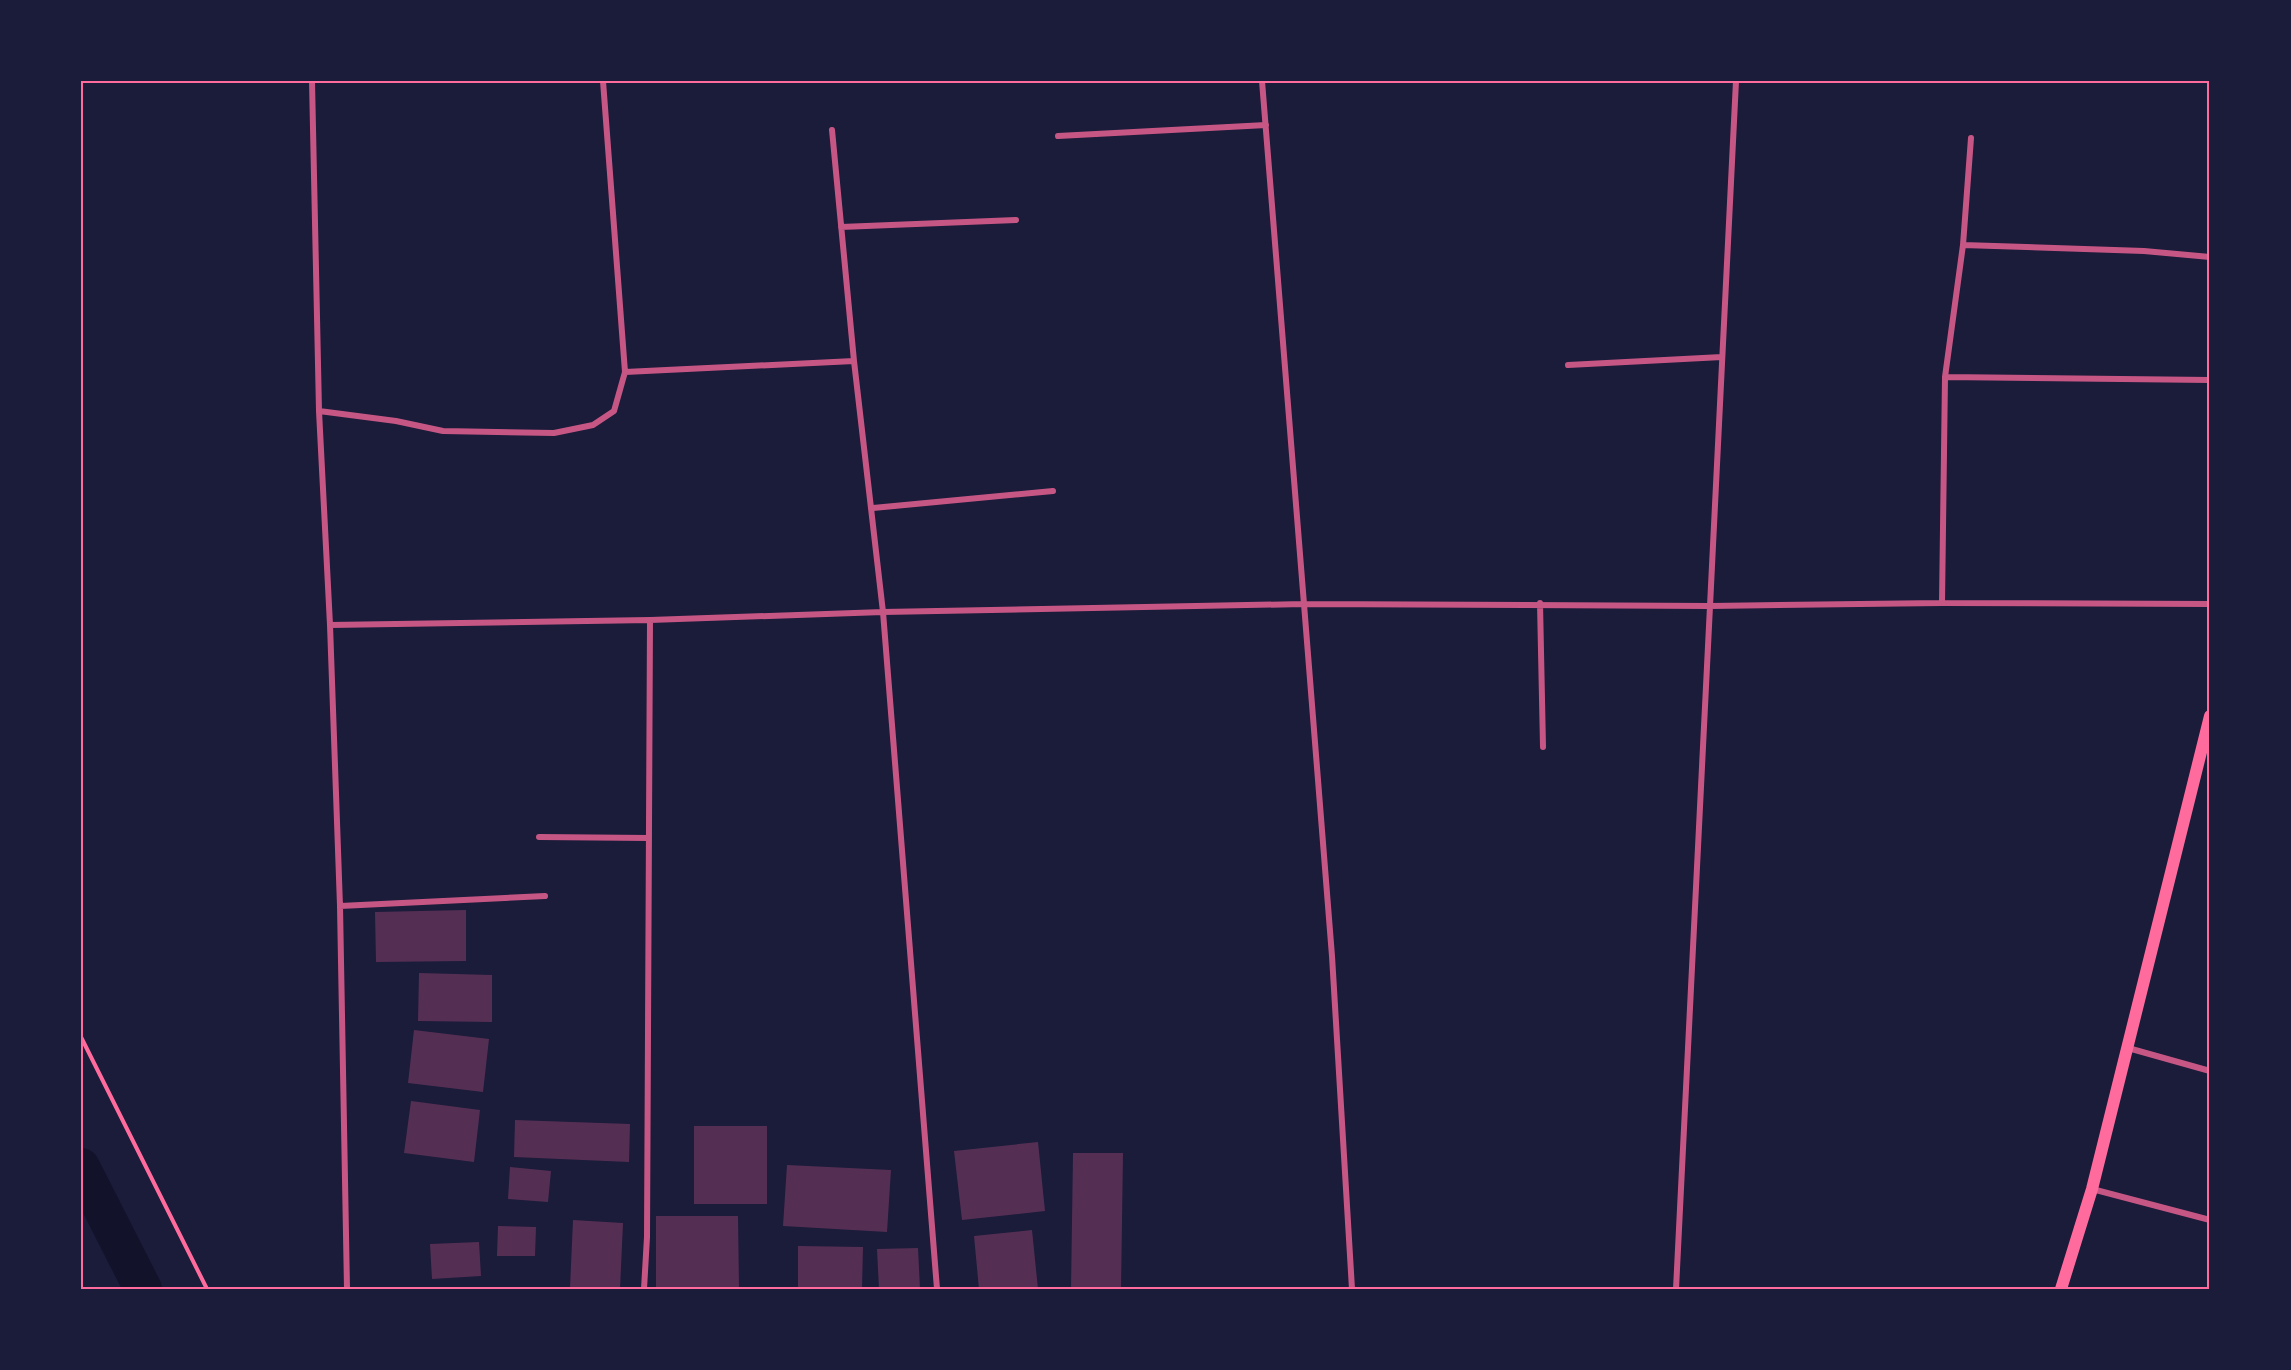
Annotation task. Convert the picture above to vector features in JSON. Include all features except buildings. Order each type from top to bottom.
[{"type":"main road","points":[[2061,1289],[2092,1189],[2210,716]]},
{"type":"street","points":[[312,81],[319,411],[330,625],[340,906],[347,1289]]},
{"type":"street","points":[[319,411],[396,421],[443,431],[554,433],[593,425],[614,411],[625,372],[603,81]]},
{"type":"street","points":[[1262,81],[1332,956],[1352,1289]]},
{"type":"street","points":[[1676,1289],[1736,81]]},
{"type":"street","points":[[1058,136],[1266,125]]},
{"type":"street","points":[[832,130],[854,361],[873,508],[883,612],[937,1289]]},
{"type":"street","points":[[1942,603],[1945,377],[1963,245],[1971,138]]},
{"type":"street","points":[[841,227],[1016,220]]},
{"type":"street","points":[[1963,245],[2144,251],[2210,257]]},
{"type":"street","points":[[1568,365],[1722,357]]},
{"type":"street","points":[[625,372],[854,361]]},
{"type":"street","points":[[1945,377],[2210,380]]},
{"type":"street","points":[[873,508],[1053,491]]},
{"type":"street","points":[[330,625],[650,620],[883,612],[1304,604],[1540,603],[1710,606],[1942,603],[2210,604]]},
{"type":"street","points":[[1540,603],[1543,747]]},
{"type":"street","points":[[644,1289],[647,1226],[650,620]]},
{"type":"street","points":[[539,837],[649,838]]},
{"type":"street","points":[[340,906],[545,896]]},
{"type":"street","points":[[2128,1048],[2210,1071]]},
{"type":"street","points":[[2092,1189],[2210,1220]]},
{"type":"path","points":[[81,1037],[207,1289]]},
{"type":"waterway","points":[[81,1167],[143,1289]]}]
